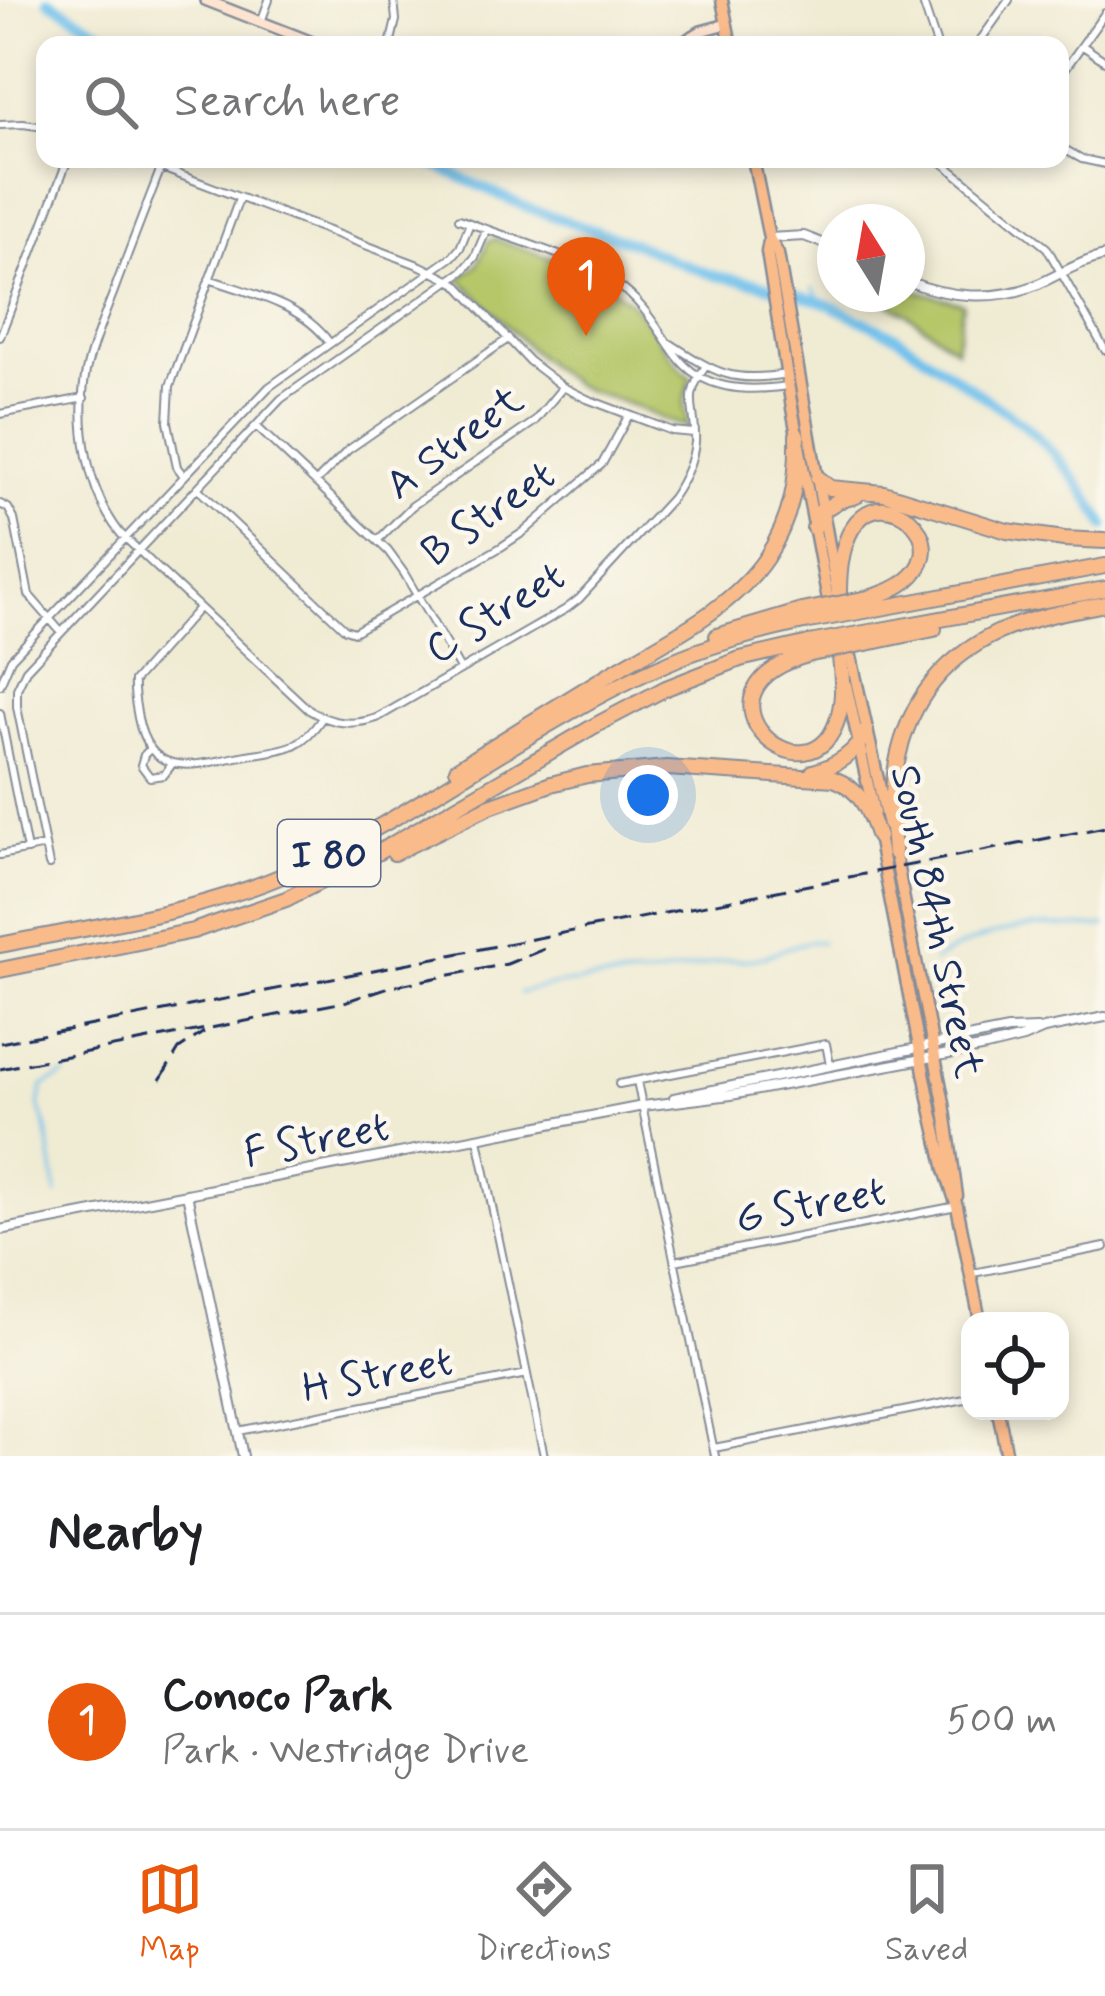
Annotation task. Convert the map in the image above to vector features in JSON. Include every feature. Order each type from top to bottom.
[{"type":"highway","points":[[304,866],[698,620],[743,585],[764,561],[786,519],[797,472],[797,436]]},
{"type":"highway","points":[[818,478],[830,488],[897,497],[1007,531],[1105,541]]},
{"type":"highway","points":[[814,528],[824,509],[854,496],[897,497]]},
{"type":"highway","points":[[835,598],[841,552],[854,523],[873,511],[898,511],[919,528],[923,555],[915,572],[901,585],[869,604]]},
{"type":"highway","name":"I 80","points":[[0,944],[186,908],[304,866],[627,682],[721,643],[803,617],[1105,566]]},
{"type":"highway","name":"I 80","points":[[0,970],[193,931],[286,899],[365,860],[614,715],[728,663],[1094,601],[1105,590]]},
{"type":"highway","points":[[894,852],[891,797],[898,750],[933,683],[959,657],[1000,632],[1094,601]]},
{"type":"highway","points":[[810,649],[772,670],[753,697],[752,713],[760,735],[784,751],[811,749],[832,730],[842,701],[843,654]]},
{"type":"highway","points":[[790,774],[829,767],[862,739]]},
{"type":"highway","points":[[365,860],[394,853],[514,796],[587,775],[668,768],[827,777],[846,783],[866,804],[878,837]]},
{"type":"main road","points":[[205,0],[297,36]]},
{"type":"main road","points":[[722,0],[729,36]]},
{"type":"main road","points":[[694,36],[727,24]]},
{"type":"main road","points":[[754,168],[786,326],[797,436],[814,528],[835,598]]},
{"type":"main road","points":[[793,380],[824,509],[835,598]]},
{"type":"main road","name":"South 84th Street","points":[[843,654],[894,852],[927,1052]]},
{"type":"main road","name":"South 84th Street","points":[[862,739],[878,837],[955,1170],[957,1205],[978,1312]]},
{"type":"main road","points":[[1000,1420],[1007,1456]]},
{"type":"street","points":[[261,22],[269,0]]},
{"type":"street","points":[[393,36],[394,0]]},
{"type":"street","points":[[922,0],[934,36]]},
{"type":"street","points":[[983,36],[1009,0]]},
{"type":"street","points":[[1069,63],[1105,13]]},
{"type":"street","points":[[1082,45],[1105,61]]},
{"type":"street","points":[[0,125],[36,126]]},
{"type":"street","points":[[1069,152],[1105,164]]},
{"type":"street","points":[[0,337],[65,168]]},
{"type":"street","points":[[199,608],[134,681],[140,726],[150,749],[172,764],[195,765],[306,740],[322,718],[125,538],[97,495],[85,436],[86,371],[160,168],[432,272],[469,295],[530,361],[563,386],[672,431],[694,433]]},
{"type":"street","points":[[949,168],[1041,242],[1063,272],[1105,350]]},
{"type":"street","points":[[184,476],[177,467],[168,402],[175,369],[239,199]]},
{"type":"street","points":[[459,219],[614,282],[641,305],[677,357],[710,382],[753,390],[793,380]]},
{"type":"street","points":[[0,685],[11,659],[268,387],[432,272],[458,251],[470,224]]},
{"type":"street","points":[[49,865],[17,707],[16,693],[26,670],[292,389],[450,281],[472,262],[487,229]]},
{"type":"street","points":[[772,248],[804,236],[817,241]]},
{"type":"street","points":[[925,286],[954,295],[1024,290],[1105,256]]},
{"type":"street","points":[[209,278],[298,313],[329,342]]},
{"type":"street","points":[[316,482],[347,450],[508,339]]},
{"type":"street","points":[[668,342],[724,374],[793,380]]},
{"type":"street","points":[[698,376],[706,366]]},
{"type":"street","name":"C Street","points":[[322,718],[346,723],[371,720],[566,610],[588,590],[676,493],[690,462],[694,433],[690,398],[698,376]]},
{"type":"street","name":"A Street","points":[[378,541],[412,506],[533,422],[563,386]]},
{"type":"street","points":[[0,414],[84,398]]},
{"type":"street","name":"B Street","points":[[197,488],[345,629],[354,632],[512,541],[590,475],[611,451],[629,415]]},
{"type":"street","points":[[256,426],[396,561],[460,670]]},
{"type":"street","points":[[0,504],[11,512],[29,595],[61,632]]},
{"type":"street","points":[[0,713],[27,850]]},
{"type":"street","points":[[150,749],[141,765],[150,776],[164,775],[172,764]]},
{"type":"street","points":[[0,855],[45,846]]},
{"type":"street","name":"F Street","points":[[643,1106],[730,1095],[1008,1030],[1044,1029],[1105,1017]]},
{"type":"street","points":[[619,1084],[826,1044],[830,1065]]},
{"type":"street","name":"F Street","points":[[0,1230],[643,1106],[728,1084],[927,1052]]},
{"type":"street","points":[[638,1081],[714,1452],[961,1400]]},
{"type":"street","points":[[478,1138],[544,1456]]},
{"type":"street","points":[[187,1194],[243,1456]]},
{"type":"street","name":"G Street","points":[[675,1261],[957,1205]]},
{"type":"street","points":[[971,1273],[1105,1246]]},
{"type":"street","name":"H Street","points":[[238,1431],[526,1374]]},
{"type":"green space","points":[[494,239],[590,276],[638,310],[691,377],[684,403],[688,427],[578,386],[527,346],[459,279],[477,265],[488,241]]},
{"type":"green space","points":[[925,293],[963,303],[956,349],[906,313],[925,312]]},
{"type":"waterway","points":[[48,0],[108,36]]},
{"type":"waterway","points":[[56,0],[56,5]]},
{"type":"waterway","points":[[440,168],[528,208],[716,276],[823,302],[896,336],[1022,423],[1068,471],[1105,526]]},
{"type":"waterway","points":[[813,288],[817,294]]},
{"type":"waterway","points":[[933,962],[1001,932],[1105,926]]},
{"type":"waterway","points":[[519,993],[755,959],[798,944],[821,942]]},
{"type":"waterway","points":[[57,1195],[39,1105],[43,1086],[64,1075]]},
{"type":"railway","points":[[0,1043],[1105,827]]},
{"type":"railway","points":[[0,1069],[344,1002],[389,987],[507,964],[549,947]]},
{"type":"railway","points":[[160,1080],[179,1049],[204,1032]]},
{"type":"place","name":"Conoco Park","points":[[586,336]]}]
